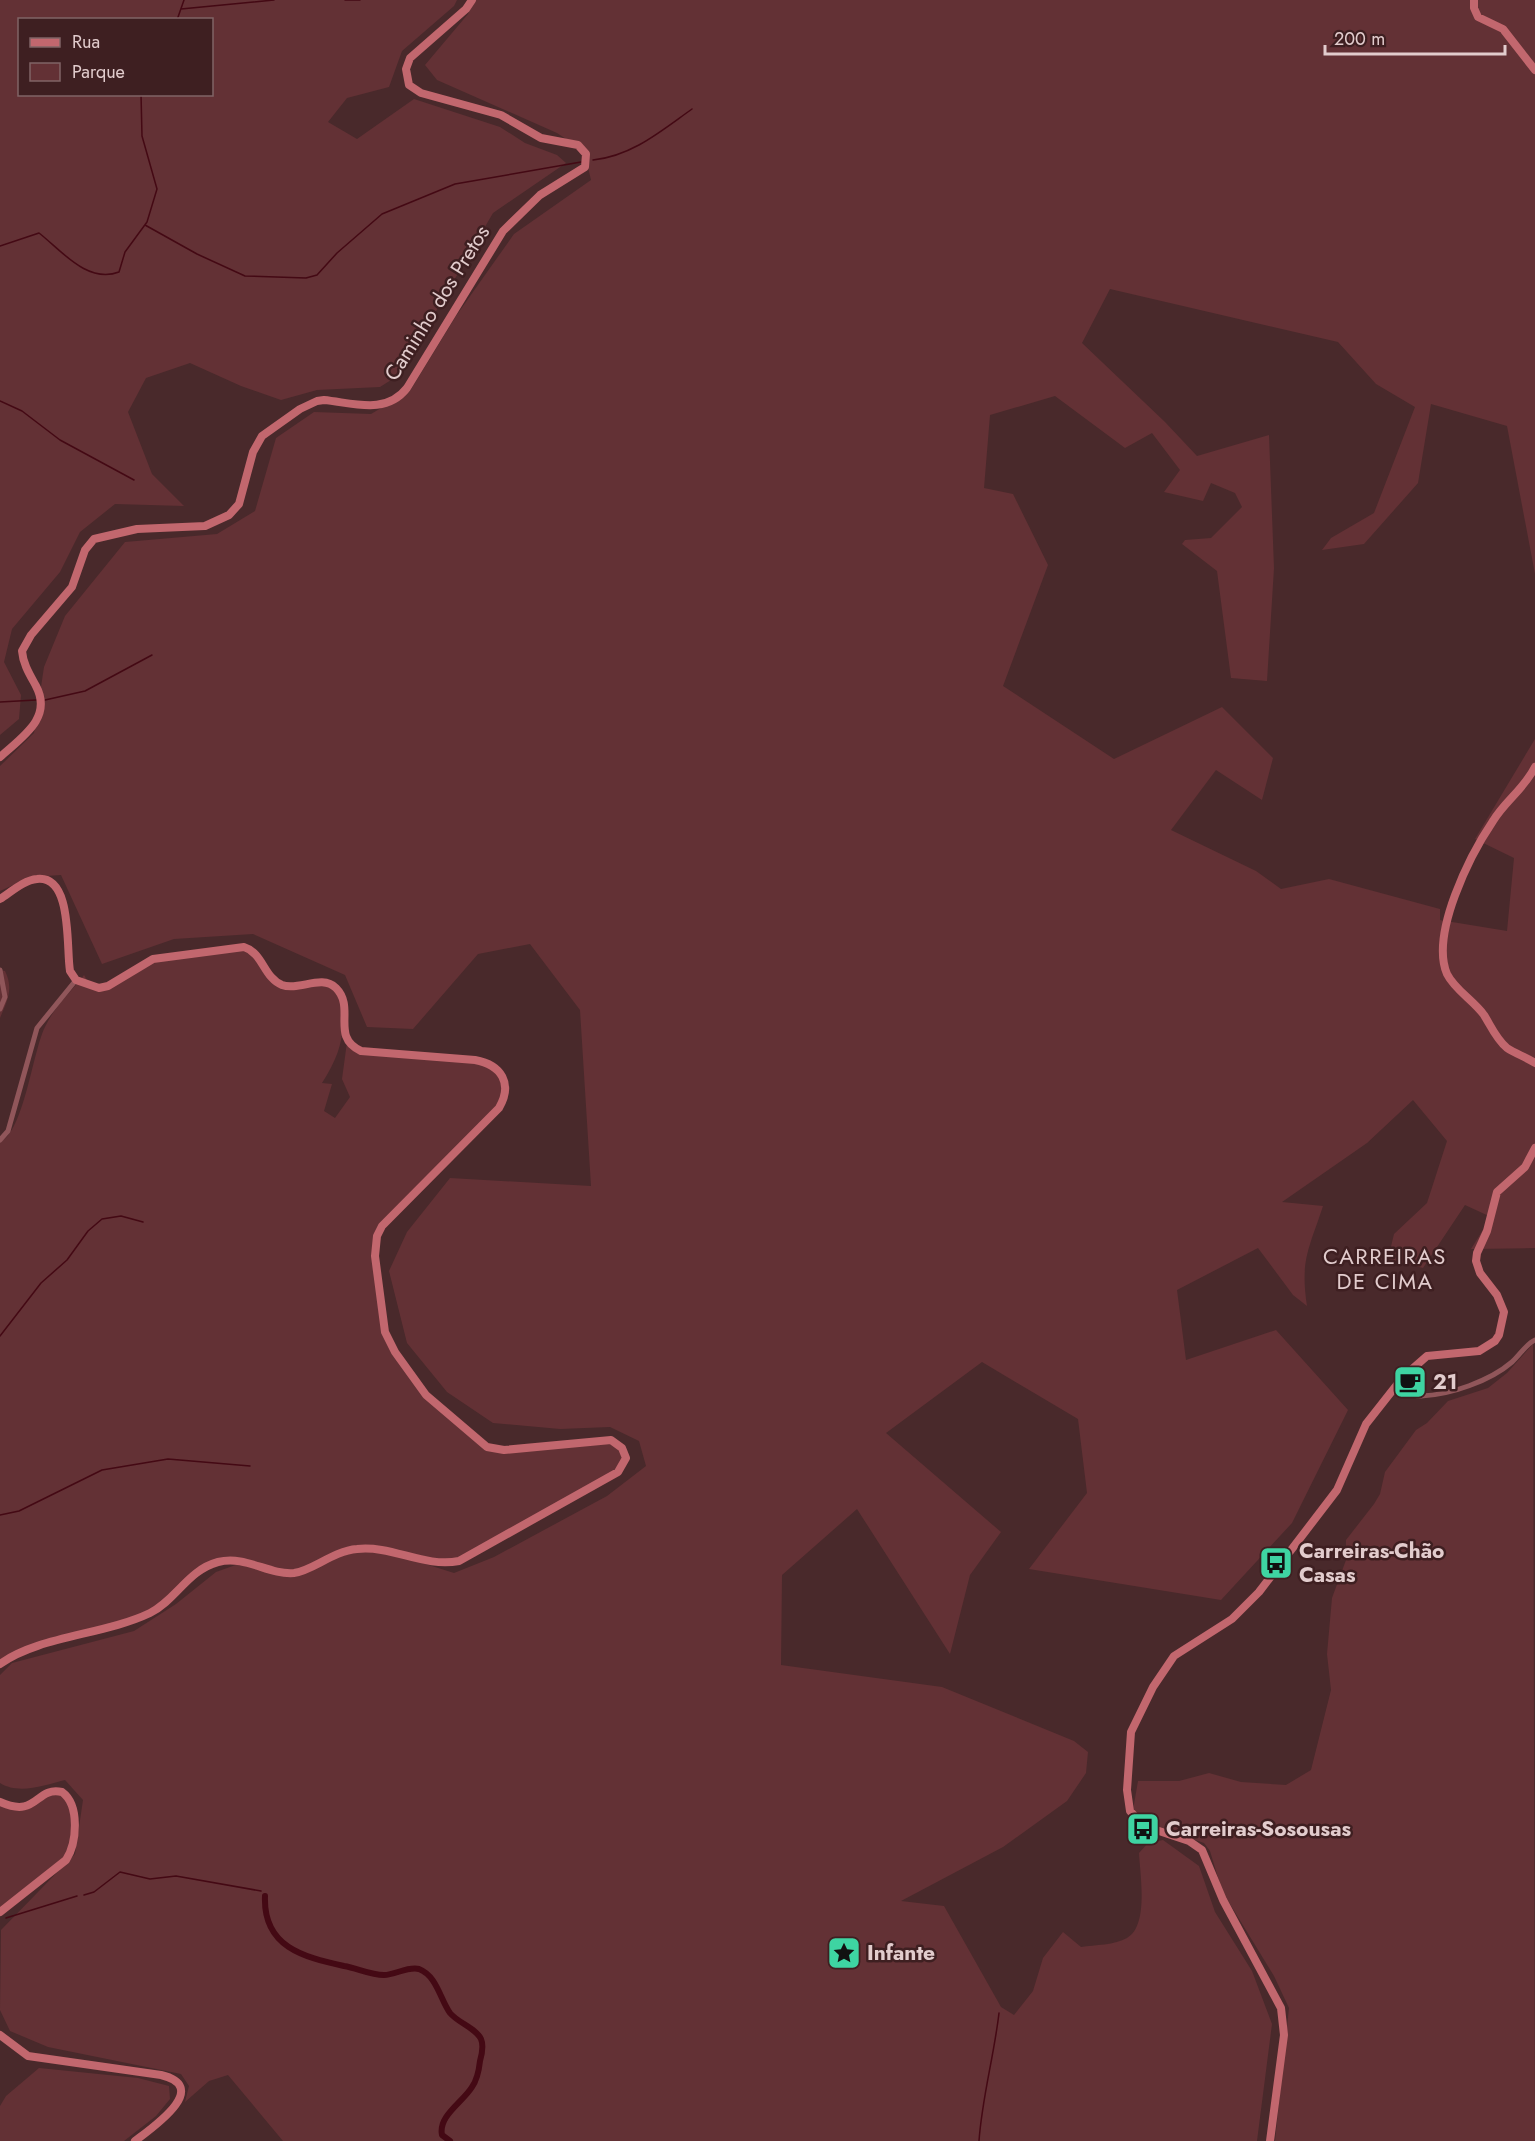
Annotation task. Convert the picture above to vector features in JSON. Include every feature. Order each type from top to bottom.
[{"type":"main road","name":"Caminho dos Pretos","points":[[0,757],[33,727],[41,715],[42,700],[25,664],[22,651],[31,635],[72,587],[88,545],[102,536],[137,528],[197,527],[223,519],[239,504],[253,452],[268,431],[316,401],[376,406],[397,399],[407,388],[503,231],[540,195],[585,166],[586,154],[578,145],[530,134],[501,116],[421,93],[409,85],[405,77],[410,58],[466,9],[472,0]]},
{"type":"main road","points":[[1474,0],[1474,8],[1478,17],[1503,29],[1535,70]]},
{"type":"main road","points":[[1535,767],[1524,786],[1493,821],[1451,903],[1443,940],[1444,961],[1448,975],[1456,987],[1484,1015],[1503,1044],[1535,1063]]},
{"type":"main road","points":[[0,899],[35,879],[43,879],[56,886],[63,901],[68,960],[76,980],[99,988],[108,986],[153,959],[244,947],[258,957],[267,972],[280,984],[288,986],[326,982],[337,988],[344,1004],[345,1037],[353,1047],[362,1051],[476,1060],[492,1064],[505,1080],[507,1091],[499,1108],[395,1212],[377,1236],[375,1256],[385,1332],[395,1352],[426,1395],[487,1447],[504,1450],[611,1440],[622,1448],[626,1458],[618,1472],[459,1561],[435,1563],[379,1548],[365,1548],[339,1552],[297,1573],[286,1573],[239,1560],[216,1563],[182,1583],[169,1599],[142,1617],[28,1649],[0,1664]]},
{"type":"main road","points":[[1270,2141],[1284,2035],[1281,2008],[1223,1900],[1202,1850],[1189,1841],[1144,1826],[1130,1811],[1127,1790],[1131,1732],[1153,1687],[1174,1656],[1232,1619],[1259,1592],[1337,1490],[1366,1424],[1417,1362],[1427,1356],[1479,1351],[1490,1345],[1499,1335],[1504,1312],[1497,1295],[1480,1273],[1476,1261],[1477,1252],[1487,1231],[1497,1192],[1525,1167],[1535,1148]]},
{"type":"main road","points":[[0,1802],[15,1809],[24,1809],[47,1794],[62,1792],[72,1802],[74,1839],[72,1851],[66,1860],[0,1912]]},
{"type":"main road","points":[[0,2035],[28,2056],[161,2074],[174,2080],[180,2091],[179,2102],[173,2111],[135,2141]]},
{"type":"street","points":[[0,970],[5,997],[0,1009]]},
{"type":"street","points":[[0,1140],[8,1131],[37,1028],[76,980]]},
{"type":"street","points":[[1394,1389],[1410,1395],[1423,1395],[1492,1376],[1535,1340]]},
{"type":"green space","points":[[0,0],[457,0],[454,6],[402,51],[389,87],[347,98],[328,122],[357,139],[414,99],[500,127],[525,143],[557,155],[566,163],[493,213],[399,375],[380,387],[317,390],[281,400],[241,386],[190,363],[146,378],[128,412],[152,474],[184,506],[115,504],[80,532],[60,572],[12,629],[4,662],[21,695],[19,719],[0,735]]},
{"type":"green space","points":[[474,0],[1535,0],[1535,574],[1507,426],[1431,404],[1418,483],[1364,544],[1322,550],[1331,538],[1374,513],[1415,407],[1376,384],[1338,342],[1110,289],[1082,343],[1165,422],[1197,456],[1269,435],[1274,568],[1267,681],[1231,678],[1217,571],[1182,544],[1185,540],[1211,538],[1242,507],[1235,493],[1211,483],[1203,501],[1164,492],[1180,470],[1152,433],[1125,448],[1055,396],[990,415],[984,488],[1013,494],[1048,565],[1003,686],[1114,759],[1222,707],[1273,758],[1262,800],[1216,770],[1171,830],[1256,871],[1281,889],[1329,879],[1440,909],[1440,920],[1507,931],[1514,858],[1475,839],[1535,739],[1535,1248],[1471,1249],[1491,1217],[1465,1205],[1423,1268],[1388,1259],[1394,1234],[1427,1203],[1447,1141],[1413,1100],[1367,1143],[1282,1202],[1323,1206],[1305,1265],[1307,1306],[1293,1295],[1258,1248],[1177,1290],[1186,1360],[1276,1330],[1348,1410],[1292,1523],[1221,1600],[1029,1569],[1087,1493],[1078,1419],[982,1362],[886,1433],[1001,1532],[970,1575],[950,1654],[857,1509],[782,1575],[781,1665],[942,1687],[1074,1741],[1088,1752],[1086,1773],[1067,1801],[1003,1847],[901,1901],[944,1906],[1001,2007],[1014,2015],[1033,1991],[1043,1958],[1063,1932],[1081,1947],[1117,1942],[1134,1932],[1141,1911],[1142,1899],[1139,1853],[1148,1843],[1163,1840],[1199,1866],[1215,1912],[1252,1971],[1272,2024],[1257,2141],[283,2141],[228,2075],[209,2081],[185,2102],[189,2086],[181,2074],[48,2047],[10,2031],[0,2010],[1,1930],[75,1854],[83,1800],[65,1780],[24,1789],[7,1787],[0,1783],[0,1675],[12,1663],[134,1631],[176,1604],[216,1572],[244,1562],[239,1560],[202,1569],[155,1610],[28,1649],[0,1664],[0,1142],[8,1135],[22,1107],[45,1027],[58,1006],[84,975],[91,987],[99,988],[153,959],[244,947],[272,978],[298,986],[316,983],[337,988],[342,1015],[342,1037],[335,1059],[322,1083],[332,1084],[324,1111],[335,1118],[350,1097],[342,1079],[347,1042],[362,1051],[486,1062],[505,1080],[499,1108],[382,1226],[377,1247],[376,1269],[378,1292],[390,1337],[400,1358],[425,1394],[449,1416],[495,1449],[618,1443],[625,1454],[618,1472],[451,1563],[378,1549],[454,1573],[494,1557],[607,1496],[646,1466],[639,1441],[610,1427],[560,1429],[493,1423],[447,1392],[407,1343],[389,1271],[407,1232],[450,1178],[591,1186],[580,1010],[530,944],[478,954],[413,1029],[367,1027],[345,975],[253,934],[174,939],[102,964],[61,875],[31,877],[0,891],[0,766],[34,733],[44,667],[65,616],[125,542],[217,534],[255,511],[276,438],[314,412],[371,414],[410,391],[456,316],[514,234],[591,180],[584,151],[557,133],[437,80],[425,65],[468,14]]},
{"type":"green space","points":[[0,970],[5,971],[8,977],[9,989],[0,1018]]},
{"type":"green space","points":[[1533,1344],[1535,2141],[1275,2141],[1289,2008],[1274,1976],[1222,1891],[1210,1851],[1204,1843],[1145,1823],[1133,1810],[1138,1781],[1179,1781],[1209,1773],[1241,1782],[1286,1785],[1311,1770],[1331,1690],[1327,1654],[1332,1598],[1346,1560],[1346,1540],[1374,1504],[1380,1494],[1385,1472],[1416,1430],[1427,1423],[1448,1401],[1488,1388],[1507,1373]]},
{"type":"green space","points":[[62,1792],[73,1808],[74,1839],[59,1868],[0,1913],[0,1802],[15,1809],[47,1794]]},
{"type":"green space","points":[[39,2068],[138,2078],[169,2086],[170,2099],[156,2116],[124,2141],[0,2141],[0,2106],[6,2096]]},
{"type":"waterway","points":[[178,18],[184,0]]},
{"type":"waterway","points":[[181,9],[274,0]]},
{"type":"waterway","points":[[345,0],[360,0]]},
{"type":"waterway","points":[[0,246],[39,233],[85,269],[107,274],[119,272],[125,252],[147,222],[157,189],[142,136],[141,96]]},
{"type":"waterway","points":[[593,160],[607,158],[633,148],[692,109]]},
{"type":"waterway","points":[[145,225],[197,254],[245,276],[306,278],[317,275],[337,253],[382,214],[455,184],[581,162]]},
{"type":"waterway","points":[[0,401],[22,411],[60,440],[134,480]]},
{"type":"waterway","points":[[45,700],[85,691],[152,655]]},
{"type":"waterway","points":[[0,702],[36,700]]},
{"type":"waterway","points":[[0,1336],[41,1283],[67,1260],[88,1231],[102,1219],[121,1216],[143,1222]]},
{"type":"waterway","points":[[0,1515],[19,1511],[102,1470],[168,1459],[250,1466]]},
{"type":"waterway","points":[[84,1895],[94,1892],[120,1872],[150,1879],[176,1876],[261,1891]]},
{"type":"waterway","points":[[6,1918],[77,1896]]},
{"type":"waterway","points":[[265,1896],[266,1913],[271,1927],[288,1947],[329,1963],[374,1974],[388,1975],[419,1969],[434,1982],[450,2013],[479,2035],[482,2050],[475,2081],[468,2093],[447,2115],[442,2128],[442,2135],[450,2141]]},
{"type":"waterway","points":[[979,2141],[999,2013]]},
{"type":"place","name":"21","points":[[1410,1382]]},
{"type":"place","name":"Carreiras-Chão Casas","points":[[1276,1563]]},
{"type":"place","name":"Carreiras-Sosousas","points":[[1143,1829]]},
{"type":"place","name":"Infante","points":[[844,1953]]},
{"type":"district","name":"CARREIRAS DE CIMA","points":[[1385,1268]]}]
